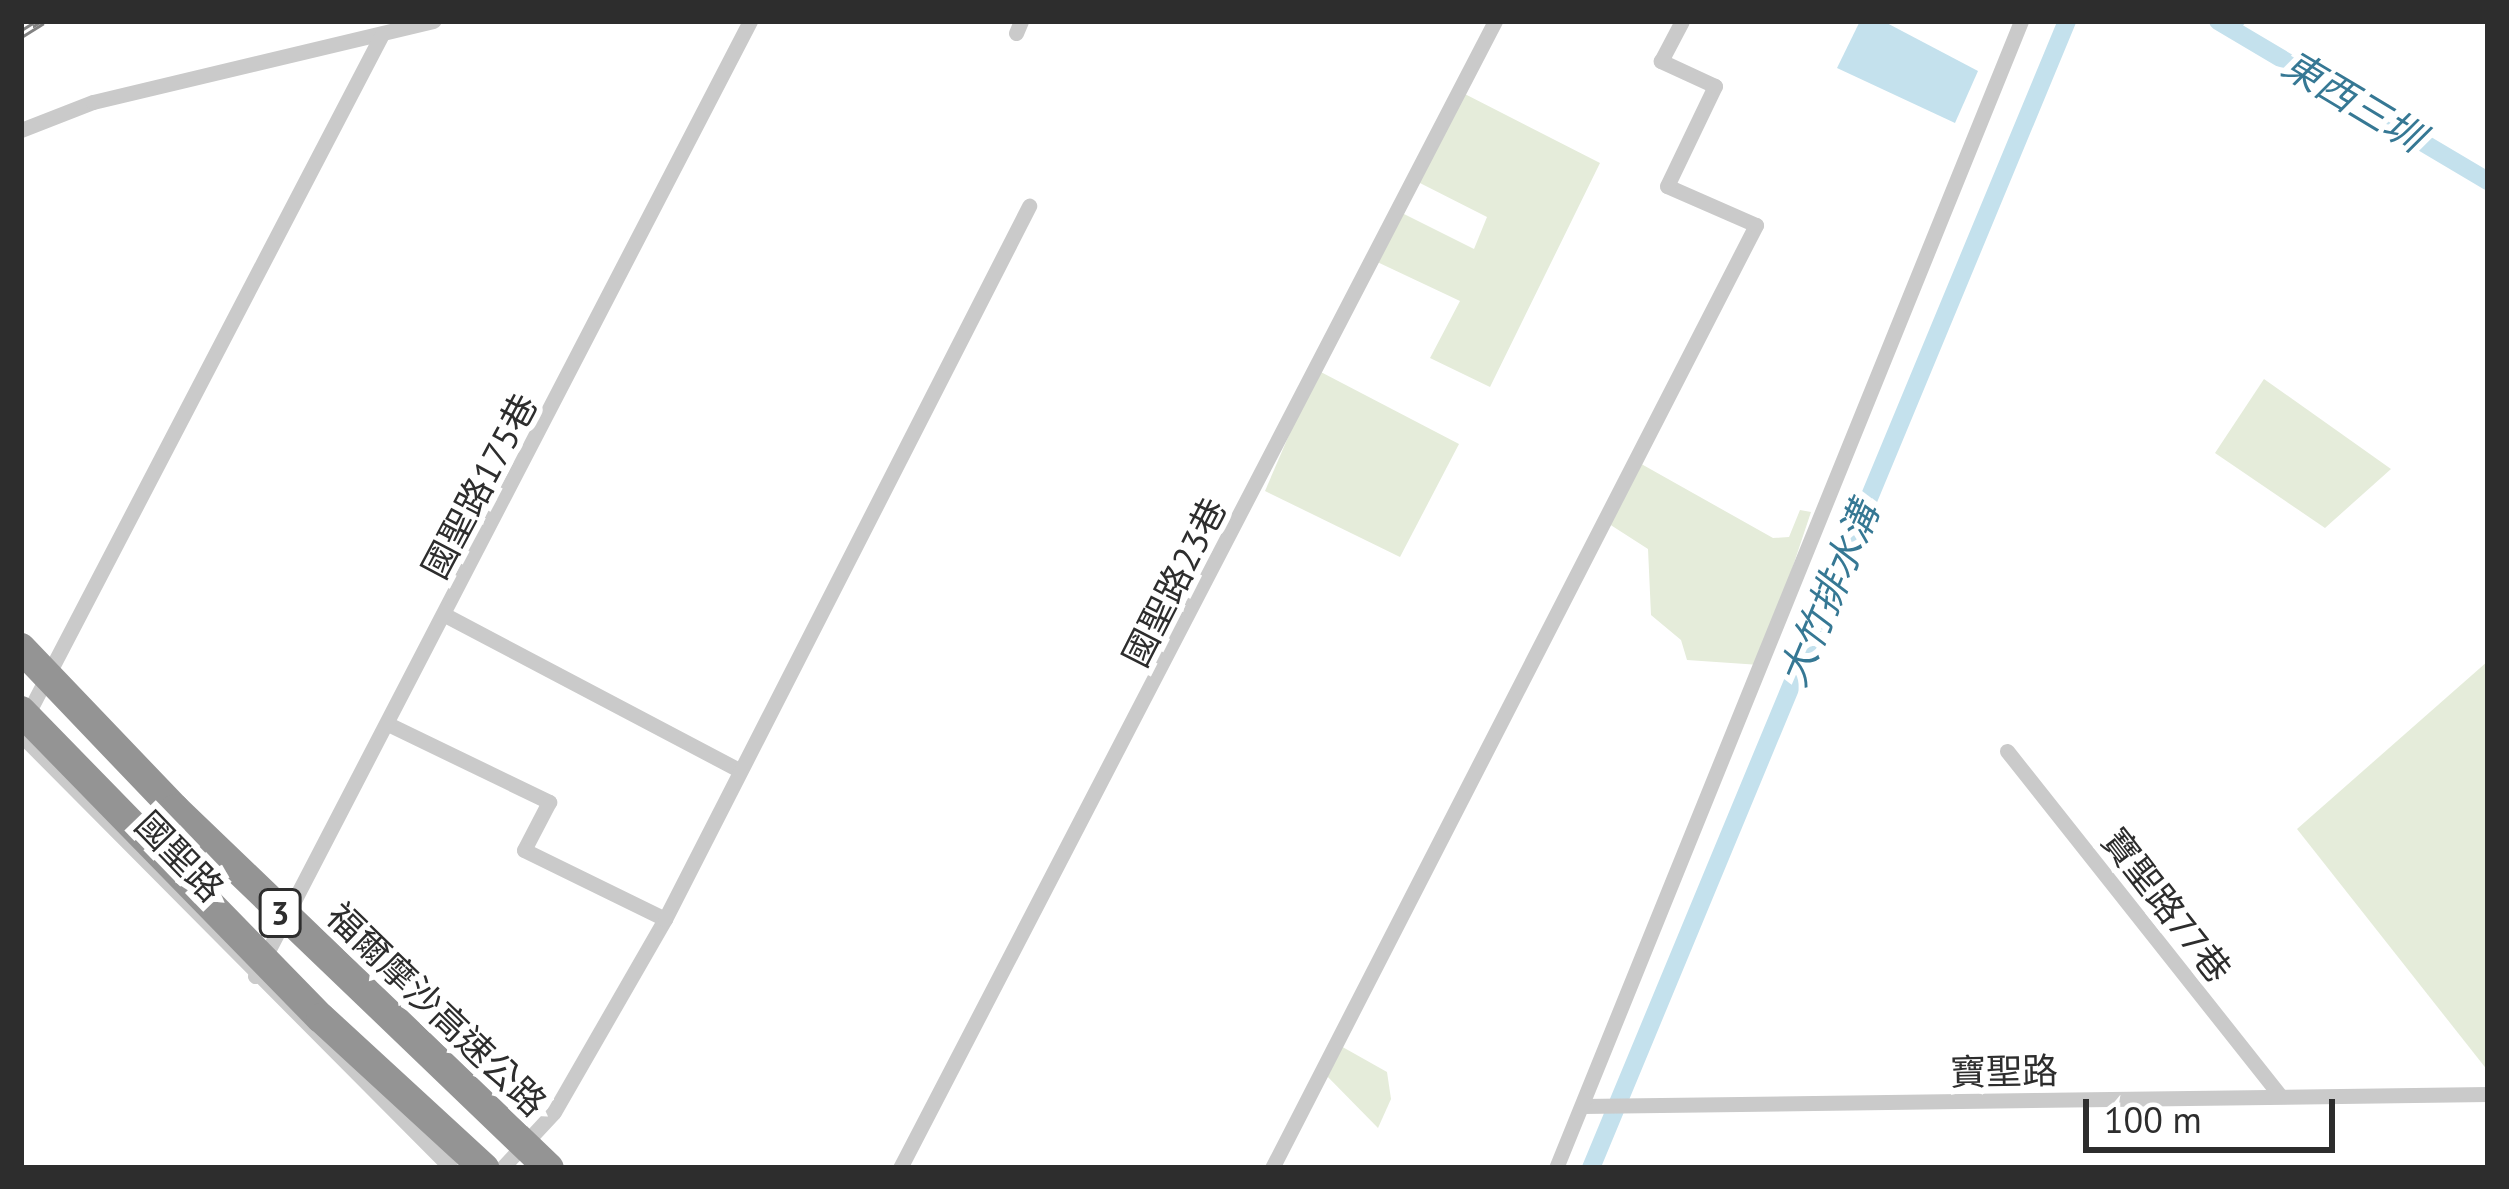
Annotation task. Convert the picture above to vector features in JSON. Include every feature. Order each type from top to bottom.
[{"type":"highway","name":"福爾摩沙高速公路","points":[[21,648],[175,809],[549,1168]]},
{"type":"highway","name":"3","points":[[21,711],[321,1018],[484,1168]]},
{"type":"street","points":[[21,130],[93,102],[434,21]]},
{"type":"street","name":"國聖路175巷","points":[[255,976],[390,725],[750,21]]},
{"type":"street","name":"國聖路23巷","points":[[900,1168],[1496,21]]},
{"type":"street","points":[[1272,1168],[1756,225],[1666,186],[1715,86],[1661,61],[1682,21]]},
{"type":"street","points":[[1556,1168],[2020,21]]},
{"type":"street","points":[[21,731],[382,34]]},
{"type":"street","points":[[502,1168],[554,1112],[664,919],[1029,206]]},
{"type":"street","points":[[445,616],[739,770]]},
{"type":"street","points":[[390,725],[549,802],[524,850],[664,919]]},
{"type":"street","name":"國聖路","points":[[21,731],[255,976],[451,1168]]},
{"type":"street","name":"寶聖路77巷","points":[[2007,751],[2280,1096]]},
{"type":"street","name":"寶聖路","points":[[1582,1106],[2488,1094]]},
{"type":"green space","points":[[1459,91],[1600,163],[1490,387],[1430,358],[1460,301],[1373,260],[1398,211],[1474,249],[1487,217],[1414,180]]},
{"type":"green space","points":[[1317,370],[1459,444],[1400,557],[1265,491]]},
{"type":"green space","points":[[2264,379],[2391,469],[2325,528],[2215,453]]},
{"type":"green space","points":[[1636,461],[1773,538],[1789,537],[1800,510],[1811,512],[1760,665],[1687,660],[1681,640],[1651,615],[1648,549],[1606,522]]},
{"type":"green space","points":[[2488,661],[2488,1071],[2297,829]]},
{"type":"green space","points":[[1339,1045],[1387,1072],[1391,1099],[1378,1128],[1323,1072]]},
{"type":"water","points":[[1860,21],[1883,21],[1978,71],[1955,123],[1837,68]]},
{"type":"waterway","name":"大竹排水溝","points":[[1591,1168],[2067,21]]},
{"type":"waterway","name":"東西三圳","points":[[2218,21],[2488,181]]},
{"type":"waterway","points":[[2235,29],[2243,21]]},
{"type":"railway","points":[[21,34],[42,21]]}]
